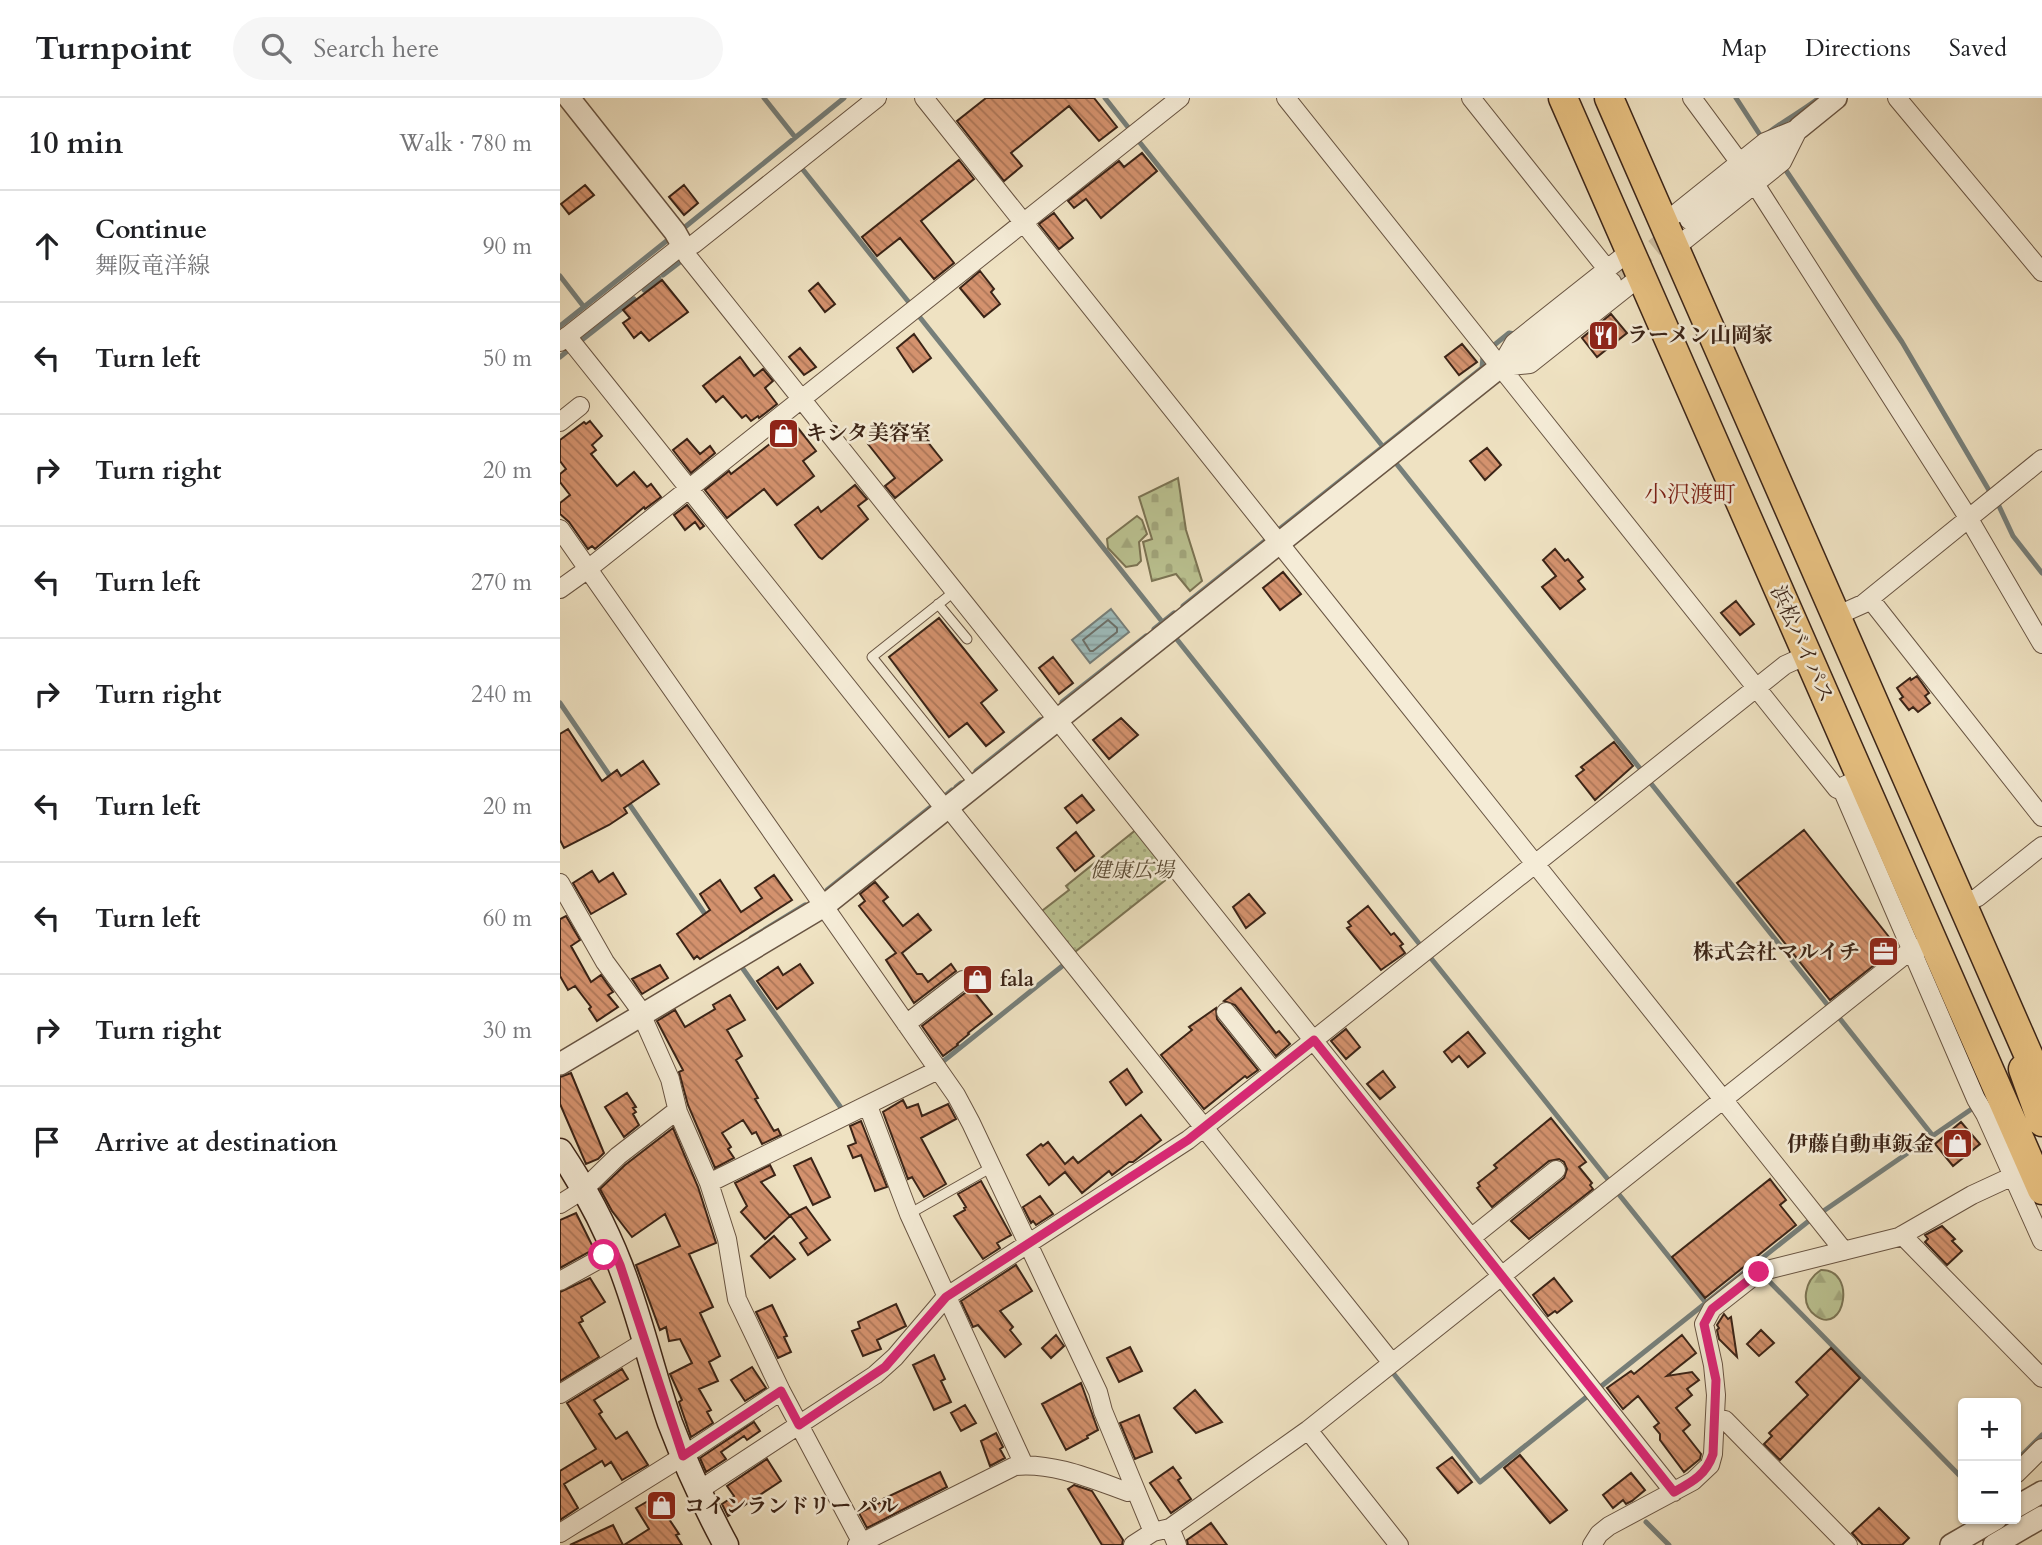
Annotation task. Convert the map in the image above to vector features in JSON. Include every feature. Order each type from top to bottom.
[{"type":"highway","name":"浜松バイパス","points":[[1563,98],[1807,655],[1851,782],[1908,916],[1980,1080],[2042,1190]]},
{"type":"highway","name":"浜松バイパス","points":[[1609,98],[1676,231],[1836,616],[2042,1086]]},
{"type":"highway","points":[[1977,938],[2042,1122]]},
{"type":"main road","points":[[560,1151],[584,1189],[614,1251],[683,1456],[723,1544]]},
{"type":"street","points":[[569,98],[675,232],[688,257],[1674,1492]]},
{"type":"street","points":[[877,98],[694,244],[675,251],[564,339],[947,808],[1392,1363]]},
{"type":"street","points":[[925,98],[1844,1251]]},
{"type":"street","points":[[560,589],[589,569],[1180,98]]},
{"type":"street","points":[[1286,98],[1837,789],[1851,782]]},
{"type":"street","points":[[1471,98],[1609,275]]},
{"type":"street","points":[[1692,98],[1740,163]]},
{"type":"street","points":[[1676,231],[1836,98]]},
{"type":"street","points":[[1898,98],[2042,272]]},
{"type":"street","points":[[1676,231],[1740,163],[1765,142],[1800,128]]},
{"type":"street","points":[[1676,231],[1755,184],[1782,162],[1800,128]]},
{"type":"street","points":[[1755,184],[1969,519],[2042,644]]},
{"type":"street","points":[[1500,367],[1530,364],[1635,263]]},
{"type":"street","points":[[560,1064],[824,906],[1500,367],[1522,354],[1609,275],[1635,263]]},
{"type":"street","points":[[560,422],[580,406]]},
{"type":"street","points":[[1836,616],[1863,604],[2042,459]]},
{"type":"street","points":[[560,529],[964,1109],[1098,1392],[1135,1489],[1166,1535]]},
{"type":"street","points":[[1870,598],[2042,817]]},
{"type":"street","points":[[698,1491],[885,1367],[946,1297],[1028,1246],[1204,1128],[1785,665],[1807,655]]},
{"type":"street","points":[[1962,904],[1978,897],[2042,846]]},
{"type":"street","points":[[560,883],[606,962],[642,1016],[670,1079],[678,1112],[709,1183],[727,1239],[737,1299],[860,1544],[1006,1469],[1024,1465],[1082,1476],[1128,1492],[1135,1489]]},
{"type":"street","points":[[1133,1545],[1166,1535],[1308,1430],[1723,1099],[1922,947]]},
{"type":"street","points":[[906,1024],[963,980]]},
{"type":"street","points":[[1226,1012],[1274,1072]]},
{"type":"street","points":[[709,1183],[938,1070]]},
{"type":"street","points":[[1980,1080],[2014,1176],[2042,1241]]},
{"type":"street","points":[[868,1106],[909,1214],[1024,1465]]},
{"type":"street","points":[[560,1204],[584,1189],[618,1156],[678,1112]]},
{"type":"street","points":[[1471,1238],[1556,1170]]},
{"type":"street","points":[[1592,1545],[1599,1534],[1609,1526],[1693,1481],[1710,1465],[1713,1454],[1716,1380],[1704,1324],[1712,1309],[1759,1272],[1902,1235],[1972,1195],[2014,1176]]},
{"type":"street","points":[[1902,1235],[2042,1378]]},
{"type":"street","points":[[560,1281],[614,1251]]},
{"type":"street","points":[[560,1394],[645,1344]]},
{"type":"street","points":[[560,1533],[781,1391]]},
{"type":"street","points":[[1715,1419],[1725,1420],[1848,1545]]},
{"type":"street","points":[[1308,1430],[1399,1545]]},
{"type":"street","points":[[2021,1469],[2042,1448]]},
{"type":"street","points":[[2021,1500],[2042,1492]]},
{"type":"street","points":[[1994,1545],[2042,1517]]},
{"type":"street","points":[[1951,1545],[1987,1524]]},
{"type":"lane","points":[[955,591],[872,656],[975,785]]},
{"type":"lane","points":[[939,604],[967,639]]},
{"type":"lane","points":[[909,1214],[992,1167]]},
{"type":"green space","points":[[1178,478],[1186,530],[1202,581],[1190,591],[1176,574],[1152,581],[1143,542],[1152,539],[1139,497]]},
{"type":"green space","points":[[1137,516],[1142,520],[1147,534],[1139,542],[1141,561],[1137,565],[1126,567],[1108,548],[1107,539]]},
{"type":"green space","name":"健康広場","points":[[1137,829],[1173,874],[1071,955],[1038,914],[1069,890],[1066,886]]},
{"type":"green space","points":[[1821,1270],[1832,1273],[1843,1289],[1840,1310],[1834,1317],[1826,1320],[1811,1311],[1806,1299],[1811,1280]]},
{"type":"water","points":[[1111,609],[1129,632],[1090,663],[1072,640]]},
{"type":"building","points":[[986,98],[1094,98],[1117,127],[1099,141],[1069,106],[1011,153],[1022,166],[1004,181],[957,121]]},
{"type":"building","points":[[1142,153],[1157,171],[1101,218],[1086,199],[1074,208],[1068,201],[1119,161],[1124,167]]},
{"type":"building","points":[[959,160],[974,179],[921,221],[954,263],[934,279],[900,238],[877,256],[862,237]]},
{"type":"building","points":[[585,185],[594,195],[569,214],[561,204]]},
{"type":"building","points":[[684,185],[698,203],[684,215],[669,197]]},
{"type":"building","points":[[1054,213],[1073,238],[1059,249],[1039,224]]},
{"type":"building","points":[[980,271],[994,289],[991,292],[1000,304],[984,317],[960,288]]},
{"type":"building","points":[[662,280],[688,312],[649,341],[641,332],[634,338],[623,323],[630,318],[623,310]]},
{"type":"building","points":[[818,283],[835,304],[825,312],[809,291]]},
{"type":"building","name":"ラーメン山岡家","points":[[1611,314],[1627,333],[1597,357],[1582,338]]},
{"type":"building","points":[[914,334],[931,358],[913,372],[897,348]]},
{"type":"building","points":[[1462,344],[1477,362],[1459,375],[1445,357]]},
{"type":"building","points":[[800,348],[816,367],[804,375],[789,357]]},
{"type":"building","points":[[740,357],[754,376],[763,369],[773,381],[765,388],[777,404],[751,421],[746,415],[742,418],[723,396],[716,402],[703,386]]},
{"type":"building","points":[[590,421],[602,436],[592,445],[596,450],[591,454],[617,486],[634,472],[647,487],[651,484],[661,497],[645,509],[644,507],[595,549],[592,546],[588,549],[560,514],[560,503],[570,495],[560,482],[560,474],[566,469],[560,461],[560,440],[584,422],[586,424]]},
{"type":"building","points":[[788,424],[794,431],[798,428],[816,451],[803,461],[814,476],[777,505],[764,489],[727,518],[705,490],[775,440],[772,437]]},
{"type":"building","points":[[916,427],[942,460],[895,498],[885,486],[895,478],[868,444],[887,429],[897,442]]},
{"type":"building","points":[[687,439],[700,454],[710,446],[715,453],[691,473],[673,450]]},
{"type":"building","points":[[1487,448],[1501,465],[1485,480],[1470,461]]},
{"type":"building","points":[[855,485],[867,499],[858,506],[868,519],[822,559],[795,525],[818,507],[821,512]]},
{"type":"building","points":[[687,505],[704,526],[700,529],[695,522],[685,530],[674,515]]},
{"type":"building","points":[[1555,549],[1565,561],[1568,559],[1583,577],[1578,581],[1585,589],[1560,609],[1542,587],[1556,576],[1543,560]]},
{"type":"building","points":[[1283,572],[1301,594],[1280,610],[1263,588]]},
{"type":"building","points":[[1736,601],[1754,624],[1740,635],[1721,613]]},
{"type":"building","points":[[939,618],[997,690],[981,703],[1004,732],[986,746],[967,723],[949,737],[889,657]]},
{"type":"building","points":[[1053,657],[1073,683],[1059,694],[1039,668]]},
{"type":"building","points":[[1917,676],[1929,693],[1925,696],[1930,703],[1918,712],[1913,707],[1909,710],[1900,699],[1903,697],[1897,688]]},
{"type":"building","points":[[1121,718],[1138,735],[1109,759],[1093,740]]},
{"type":"building","points":[[568,729],[602,781],[617,770],[621,776],[643,761],[659,784],[624,808],[627,813],[564,848],[560,840],[560,734]]},
{"type":"building","points":[[1614,742],[1633,766],[1595,800],[1576,776],[1584,770],[1581,767]]},
{"type":"building","points":[[1082,795],[1094,810],[1077,823],[1065,808]]},
{"type":"building","points":[[1804,830],[1897,947],[1830,1000],[1737,883]]},
{"type":"building","points":[[1076,832],[1094,856],[1075,871],[1057,848]]},
{"type":"building","points":[[592,871],[599,882],[613,873],[626,894],[591,914],[573,883]]},
{"type":"building","points":[[774,875],[792,900],[700,959],[697,956],[694,959],[677,934],[710,910],[700,894],[720,880],[741,912],[762,898],[755,888]]},
{"type":"building","points":[[875,882],[888,897],[883,901],[903,926],[918,914],[931,930],[902,953],[917,974],[922,974],[928,982],[951,964],[956,971],[914,1003],[886,960],[896,953],[859,906],[865,901],[860,894]]},
{"type":"building","points":[[1249,894],[1265,913],[1246,928],[1233,907]]},
{"type":"building","points":[[1368,906],[1391,935],[1394,933],[1403,944],[1400,946],[1405,953],[1381,970],[1347,928],[1351,926],[1348,922]]},
{"type":"building","points":[[566,916],[580,940],[571,946],[591,982],[601,975],[613,992],[608,995],[618,1007],[597,1021],[589,1009],[591,1007],[575,986],[568,990],[560,976],[560,919]]},
{"type":"building","points":[[800,964],[813,983],[777,1009],[757,981],[778,967],[783,975]]},
{"type":"building","points":[[660,965],[668,978],[642,994],[632,979]]},
{"type":"building","points":[[974,967],[987,983],[975,993],[992,1014],[943,1056],[922,1026],[970,989],[974,979],[969,971]]},
{"type":"building","points":[[1241,988],[1276,1033],[1279,1031],[1290,1044],[1276,1056],[1235,1005],[1224,1001]]},
{"type":"building","points":[[730,995],[745,1020],[727,1030],[742,1056],[736,1060],[774,1131],[778,1129],[781,1135],[762,1144],[756,1132],[752,1134],[743,1120],[722,1133],[734,1158],[715,1168],[688,1105],[679,1072],[683,1070],[657,1021],[675,1010],[685,1027],[715,1009],[713,1005]]},
{"type":"building","points":[[1216,1008],[1217,1019],[1258,1070],[1247,1078],[1245,1076],[1204,1109],[1161,1055],[1192,1030],[1189,1027]]},
{"type":"building","points":[[1346,1029],[1360,1047],[1346,1059],[1331,1041]]},
{"type":"building","points":[[1468,1032],[1485,1053],[1468,1067],[1459,1056],[1452,1062],[1444,1052]]},
{"type":"building","points":[[1127,1069],[1142,1092],[1126,1105],[1110,1082]]},
{"type":"building","points":[[1383,1071],[1395,1087],[1380,1099],[1367,1084]]},
{"type":"building","points":[[571,1073],[604,1153],[586,1164],[560,1104],[560,1077]]},
{"type":"building","points":[[627,1093],[636,1107],[633,1108],[636,1112],[633,1114],[639,1125],[624,1137],[605,1107]]},
{"type":"building","points":[[903,1100],[907,1108],[918,1104],[922,1116],[948,1104],[956,1119],[921,1138],[946,1184],[924,1197],[912,1177],[908,1179],[883,1112]]},
{"type":"building","points":[[1141,1115],[1161,1140],[1112,1175],[1109,1171],[1082,1193],[1065,1172],[1049,1185],[1027,1155],[1048,1142],[1065,1164],[1073,1157],[1078,1163]]},
{"type":"building","points":[[1551,1118],[1586,1162],[1579,1167],[1592,1183],[1590,1185],[1593,1189],[1529,1239],[1511,1221],[1564,1178],[1567,1169],[1564,1162],[1559,1159],[1549,1161],[1492,1207],[1477,1188],[1480,1186],[1478,1183],[1497,1168],[1494,1165]]},
{"type":"building","points":[[861,1121],[887,1187],[875,1191],[861,1155],[853,1158],[848,1146],[856,1143],[850,1126]]},
{"type":"building","name":"伊藤自動車鈑金","points":[[1961,1122],[1980,1144],[1953,1166],[1935,1144]]},
{"type":"building","points":[[673,1128],[698,1187],[716,1243],[689,1254],[713,1307],[700,1313],[720,1356],[709,1362],[718,1381],[699,1389],[711,1410],[707,1412],[713,1423],[691,1437],[679,1402],[682,1400],[670,1374],[692,1363],[680,1339],[669,1341],[666,1327],[660,1330],[636,1265],[680,1246],[665,1214],[632,1237],[612,1211],[600,1189],[625,1165]]},
{"type":"building","points":[[811,1158],[830,1197],[813,1205],[794,1166]]},
{"type":"building","points":[[770,1165],[775,1175],[761,1182],[790,1216],[765,1239],[741,1212],[747,1206],[735,1183]]},
{"type":"building","points":[[1770,1179],[1786,1200],[1780,1205],[1796,1225],[1705,1298],[1672,1257]]},
{"type":"building","points":[[981,1181],[1011,1235],[997,1243],[1000,1248],[983,1259],[954,1216],[966,1207],[958,1194]]},
{"type":"building","points":[[1040,1196],[1053,1214],[1036,1225],[1033,1221],[1031,1223],[1023,1207]]},
{"type":"building","points":[[806,1207],[830,1240],[808,1255],[800,1243],[807,1238],[790,1215]]},
{"type":"building","points":[[576,1213],[594,1249],[560,1268],[560,1220]]},
{"type":"building","points":[[1942,1226],[1962,1251],[1947,1265],[1925,1242],[1928,1239],[1925,1235]]},
{"type":"building","points":[[774,1236],[795,1259],[770,1278],[751,1256]]},
{"type":"building","points":[[1016,1265],[1032,1291],[1000,1311],[1013,1327],[1010,1330],[1021,1344],[1005,1357],[978,1325],[973,1327],[961,1301]]},
{"type":"building","points":[[590,1278],[605,1302],[581,1317],[583,1321],[579,1323],[599,1357],[560,1381],[560,1292]]},
{"type":"building","points":[[1554,1278],[1572,1301],[1557,1313],[1555,1311],[1548,1316],[1533,1295]]},
{"type":"building","points":[[896,1304],[906,1326],[877,1340],[881,1349],[863,1356],[852,1331],[860,1328],[858,1322]]},
{"type":"building","points":[[772,1305],[787,1336],[784,1337],[791,1352],[778,1358],[756,1312]]},
{"type":"building","points":[[1724,1314],[1728,1319],[1731,1317],[1737,1357],[1719,1339],[1717,1325]]},
{"type":"building","points":[[1761,1330],[1774,1343],[1759,1356],[1747,1344]]},
{"type":"building","points":[[1056,1335],[1064,1346],[1051,1358],[1042,1348]]},
{"type":"building","points":[[1682,1335],[1696,1353],[1667,1376],[1692,1372],[1699,1380],[1687,1389],[1692,1395],[1676,1408],[1690,1425],[1683,1431],[1701,1454],[1700,1459],[1684,1472],[1660,1440],[1660,1434],[1654,1427],[1659,1423],[1638,1396],[1623,1409],[1607,1388],[1631,1371],[1634,1374]]},
{"type":"building","points":[[1130,1347],[1142,1371],[1119,1382],[1107,1358]]},
{"type":"building","points":[[1831,1348],[1860,1378],[1780,1460],[1764,1444],[1772,1436],[1769,1433],[1808,1395],[1796,1382]]},
{"type":"building","points":[[934,1355],[945,1379],[941,1381],[951,1402],[934,1410],[913,1365]]},
{"type":"building","points":[[752,1367],[766,1388],[745,1401],[731,1380]]},
{"type":"building","points":[[622,1369],[628,1379],[594,1400],[602,1412],[599,1414],[616,1439],[627,1432],[648,1465],[622,1480],[611,1462],[605,1466],[602,1461],[564,1484],[578,1508],[560,1520],[560,1471],[596,1449],[567,1403]]},
{"type":"building","points":[[1081,1383],[1098,1430],[1066,1450],[1042,1404]]},
{"type":"building","points":[[1195,1390],[1222,1422],[1196,1433],[1174,1408]]},
{"type":"building","points":[[965,1405],[976,1423],[961,1431],[951,1413]]},
{"type":"building","points":[[1139,1415],[1152,1452],[1135,1459],[1120,1423]]},
{"type":"building","points":[[754,1422],[760,1431],[747,1440],[744,1436],[721,1452],[726,1459],[706,1472],[700,1458]]},
{"type":"building","points":[[996,1433],[1005,1458],[990,1466],[981,1441]]},
{"type":"building","points":[[1520,1455],[1567,1510],[1550,1523],[1504,1468]]},
{"type":"building","points":[[1452,1457],[1472,1482],[1458,1493],[1437,1468]]},
{"type":"building","points":[[767,1459],[781,1481],[728,1516],[722,1504],[734,1496],[727,1486]]},
{"type":"building","points":[[1173,1467],[1191,1499],[1171,1513],[1150,1483]]},
{"type":"building","points":[[940,1472],[947,1487],[867,1528],[859,1513]]},
{"type":"building","points":[[1631,1473],[1645,1490],[1632,1501],[1626,1504],[1623,1500],[1613,1508],[1603,1495]]},
{"type":"building","points":[[1074,1485],[1092,1491],[1123,1540],[1122,1545],[1102,1545],[1068,1489]]},
{"type":"building","points":[[660,1494],[662,1497],[666,1494],[674,1507],[665,1513],[679,1534],[676,1535],[682,1545],[624,1545],[649,1529],[636,1508]]},
{"type":"building","points":[[1879,1508],[1909,1538],[1902,1545],[1863,1545],[1852,1533]]},
{"type":"building","points":[[1211,1523],[1227,1545],[1188,1545],[1187,1540]]},
{"type":"building","points":[[613,1525],[623,1545],[570,1545]]},
{"type":"waterway","points":[[764,98],[795,137]]},
{"type":"waterway","points":[[685,227],[844,98]]},
{"type":"waterway","points":[[1105,98],[1131,131]]},
{"type":"waterway","points":[[1736,98],[1762,138]]},
{"type":"waterway","points":[[1768,133],[1819,98]]},
{"type":"waterway","points":[[1137,139],[1384,448]]},
{"type":"waterway","points":[[800,166],[911,305]]},
{"type":"waterway","points":[[1787,172],[1902,342],[1990,492]]},
{"type":"waterway","points":[[560,326],[669,239]]},
{"type":"waterway","points":[[663,275],[680,262]]},
{"type":"waterway","points":[[560,276],[584,307]]},
{"type":"waterway","points":[[644,290],[659,278]]},
{"type":"waterway","points":[[578,343],[634,299]]},
{"type":"waterway","points":[[918,315],[1164,624]]},
{"type":"waterway","points":[[1493,346],[1509,333],[1515,334]]},
{"type":"waterway","points":[[560,357],[571,348]]},
{"type":"waterway","points":[[1277,531],[1482,368],[1483,357]]},
{"type":"waterway","points":[[1395,462],[1642,771]]},
{"type":"waterway","points":[[1998,504],[2013,536],[2042,573]]},
{"type":"waterway","points":[[1183,606],[1266,540]]},
{"type":"waterway","points":[[1154,629],[1174,613]]},
{"type":"waterway","points":[[1062,702],[1146,636]]},
{"type":"waterway","points":[[1175,637],[1421,946]]},
{"type":"waterway","points":[[560,703],[612,779]]},
{"type":"waterway","points":[[976,771],[1040,720]]},
{"type":"waterway","points":[[1649,781],[1830,1008]]},
{"type":"waterway","points":[[956,787],[961,783]]},
{"type":"waterway","points":[[945,796],[952,790]]},
{"type":"waterway","points":[[625,798],[707,917]]},
{"type":"waterway","points":[[827,890],[932,806]]},
{"type":"waterway","points":[[751,938],[805,905]]},
{"type":"waterway","points":[[1430,957],[1610,1182]]},
{"type":"waterway","points":[[941,1063],[1066,963]]},
{"type":"waterway","points":[[741,966],[844,1112]]},
{"type":"waterway","points":[[1837,1015],[1933,1136]]},
{"type":"waterway","points":[[1822,1212],[1976,1106]]},
{"type":"waterway","points":[[1617,1192],[1706,1303]]},
{"type":"waterway","points":[[1599,1388],[1810,1220]]},
{"type":"waterway","points":[[1764,1276],[1958,1474]]},
{"type":"waterway","points":[[1393,1373],[1480,1482],[1589,1395]]},
{"type":"waterway","points":[[2021,1456],[2042,1435]]},
{"type":"waterway","points":[[1646,1522],[1669,1545]]},
{"type":"tunnel","points":[[1612,282],[1675,231]]},
{"type":"place","name":"ラーメン山岡家","points":[[1604,335]]},
{"type":"place","name":"キシタ美容室","points":[[783,433]]},
{"type":"place","name":"株式会社マルイチ","points":[[1883,952]]},
{"type":"place","name":"fala","points":[[977,979]]},
{"type":"place","name":"伊藤自動車鈑金","points":[[1957,1144]]},
{"type":"place","name":"コインランドリー パル","points":[[661,1506]]},
{"type":"district","name":"小沢渡町","points":[[1690,494]]},
{"type":"route","points":[[604,1255],[614,1251],[620,1265],[683,1456],[781,1391],[799,1425],[885,1367],[946,1297],[1188,1140],[1314,1040],[1674,1492],[1703,1474],[1710,1465],[1713,1454],[1716,1380],[1705,1332],[1706,1316],[1759,1272]]}]
